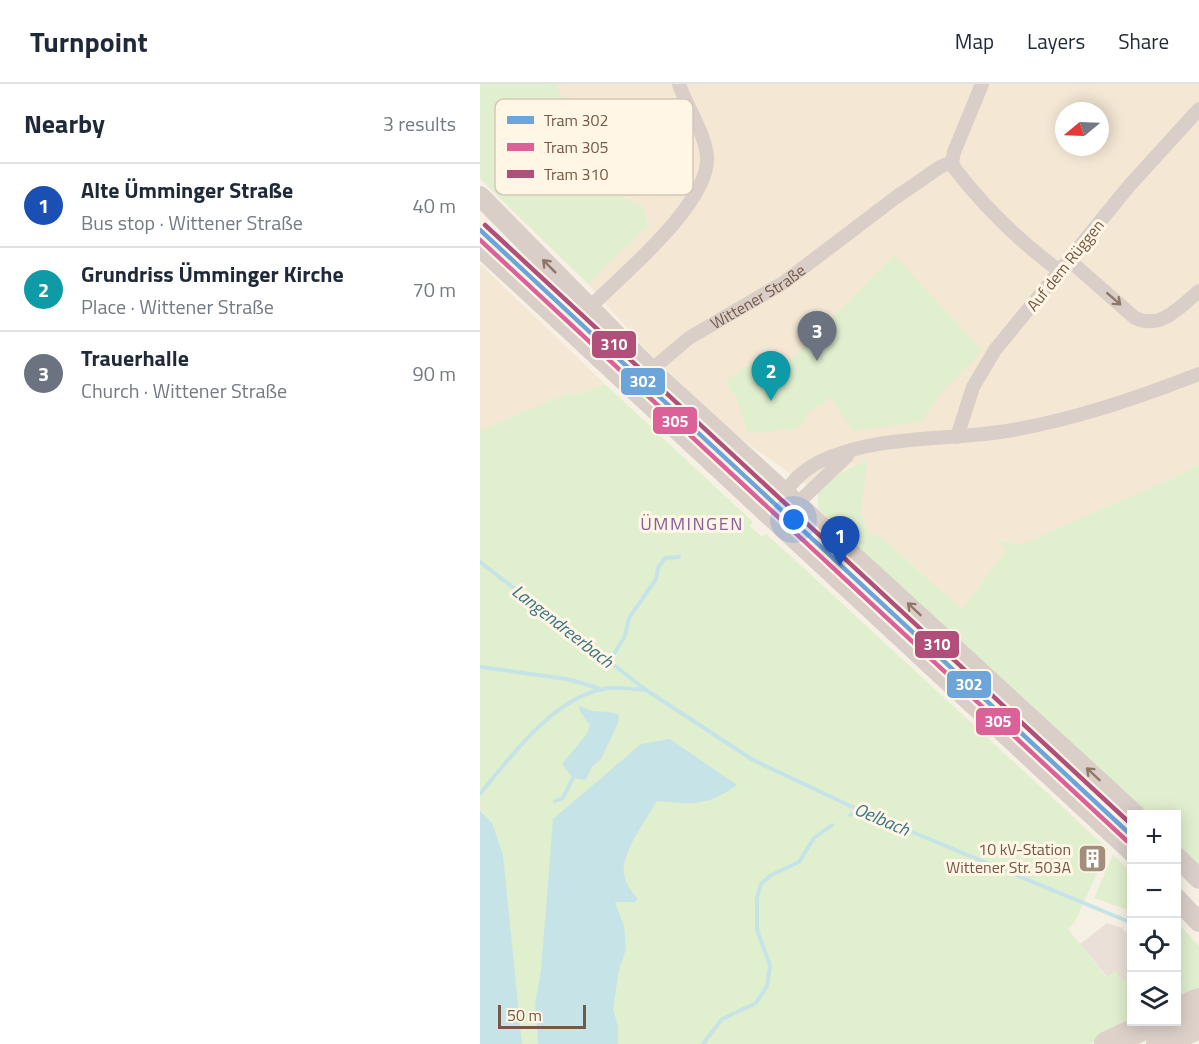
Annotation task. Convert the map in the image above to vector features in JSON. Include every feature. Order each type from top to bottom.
[{"type":"highway","points":[[1181,1009],[1199,1001]]},
{"type":"highway","points":[[1107,1044],[1146,1026]]},
{"type":"highway","points":[[1159,1044],[1199,1026]]},
{"type":"main road","points":[[480,196],[651,370],[1131,810]]},
{"type":"main road","points":[[480,247],[771,520],[1050,774],[1127,848]]},
{"type":"main road","points":[[1181,861],[1199,879]]},
{"type":"main road","points":[[1181,903],[1199,922]]},
{"type":"street","points":[[679,84],[685,99]]},
{"type":"street","points":[[982,84],[952,162],[977,197],[1001,222],[1028,248],[1061,272]]},
{"type":"street","name":"Auf dem Rüggen","points":[[957,437],[974,387],[987,362],[1144,168],[1199,109]]},
{"type":"street","points":[[590,307],[675,223],[699,190],[708,159],[693,117]]},
{"type":"street","name":"Wittener Straße","points":[[651,370],[689,338],[783,283],[925,177],[952,162]]},
{"type":"street","points":[[1070,261],[1135,318],[1143,322],[1151,323],[1167,317],[1199,291]]},
{"type":"street","points":[[771,520],[791,497],[853,451],[884,443],[1009,430],[1096,410],[1199,374]]},
{"type":"shaded area","points":[[557,84],[1199,84],[1199,464],[1173,478],[1019,545],[996,539],[1007,549],[962,609],[884,540],[868,532],[861,513],[868,460],[850,466],[830,480],[818,493],[733,433],[652,356],[588,284],[648,225],[643,207],[620,195],[693,195],[693,99],[562,99]]},
{"type":"shaded area","points":[[480,264],[605,384],[577,395],[568,393],[480,430]]},
{"type":"shaded area","points":[[1107,923],[1122,928],[1127,934],[1127,979],[1123,982],[1107,977],[1080,944]]},
{"type":"green space","points":[[480,84],[557,84],[562,99],[495,99],[495,194],[480,179]]},
{"type":"green space","points":[[496,195],[620,195],[643,207],[648,225],[588,284]]},
{"type":"green space","points":[[894,255],[982,351],[940,394],[921,422],[853,431],[831,398],[804,415],[807,421],[794,429],[748,433],[737,398],[725,382],[748,365],[761,359],[788,363]]},
{"type":"green space","points":[[605,384],[753,522],[750,526],[762,537],[766,534],[795,560],[1108,849],[1075,922],[1068,929],[1106,977],[1116,971],[1124,982],[1127,979],[1127,1026],[1129,1026],[1090,1044],[480,1044],[480,430],[568,393],[577,395]]},
{"type":"green space","points":[[868,460],[861,513],[868,532],[884,540],[962,609],[1007,549],[994,539],[1019,545],[1173,478],[1199,464],[1199,867],[1181,849],[1181,810],[1140,810],[818,509],[818,493],[841,473]]},
{"type":"green space","points":[[1113,854],[1127,869],[1127,910],[1094,898]]},
{"type":"green space","points":[[1181,926],[1199,946],[1199,993],[1181,1002]]},
{"type":"water","points":[[579,705],[589,710],[618,714],[619,721],[601,759],[592,767],[586,780],[573,778],[562,764],[586,735],[590,726],[580,711]]},
{"type":"water","points":[[670,739],[737,785],[708,801],[680,803],[657,801],[630,847],[624,874],[631,891],[638,899],[635,902],[615,902],[624,926],[626,949],[619,970],[613,1009],[618,1027],[618,1044],[538,1044],[535,1003],[541,971],[553,819],[641,744]]},
{"type":"water","points":[[480,811],[492,823],[503,855],[522,1044],[480,1044]]},
{"type":"waterway","name":"Langendreerbach","points":[[609,662],[625,636],[629,618],[656,579],[658,568],[665,558],[679,557]]},
{"type":"waterway","name":"Oelbach","points":[[480,562],[646,690],[753,760],[859,810],[1127,921]]},
{"type":"waterway","points":[[481,667],[567,679],[598,688]]},
{"type":"waterway","points":[[480,794],[534,731],[567,704],[603,689],[645,690]]},
{"type":"waterway","points":[[555,801],[563,798],[573,778]]},
{"type":"waterway","points":[[850,815],[858,811]]},
{"type":"waterway","points":[[703,1044],[722,1019],[756,1003],[767,986],[770,965],[757,930],[757,898],[761,884],[771,875],[799,862],[814,838],[832,825]]},
{"type":"tram line","name":"310","points":[[485,225],[1127,820]]},
{"type":"tram line","name":"302","points":[[480,230],[1127,831]]},
{"type":"tram line","name":"305","points":[[480,240],[1127,841]]},
{"type":"place","name":"Trauerhalle","points":[[817,361]]},
{"type":"place","name":"Grundriss Ümminger Kirche","points":[[771,401]]},
{"type":"place","name":"Alte Ümminger Straße","points":[[840,566]]},
{"type":"place","name":"10 kV-Station Wittener Str. 503A","points":[[1092,858]]},
{"type":"district","name":"ÜMMINGEN","points":[[692,523]]}]
